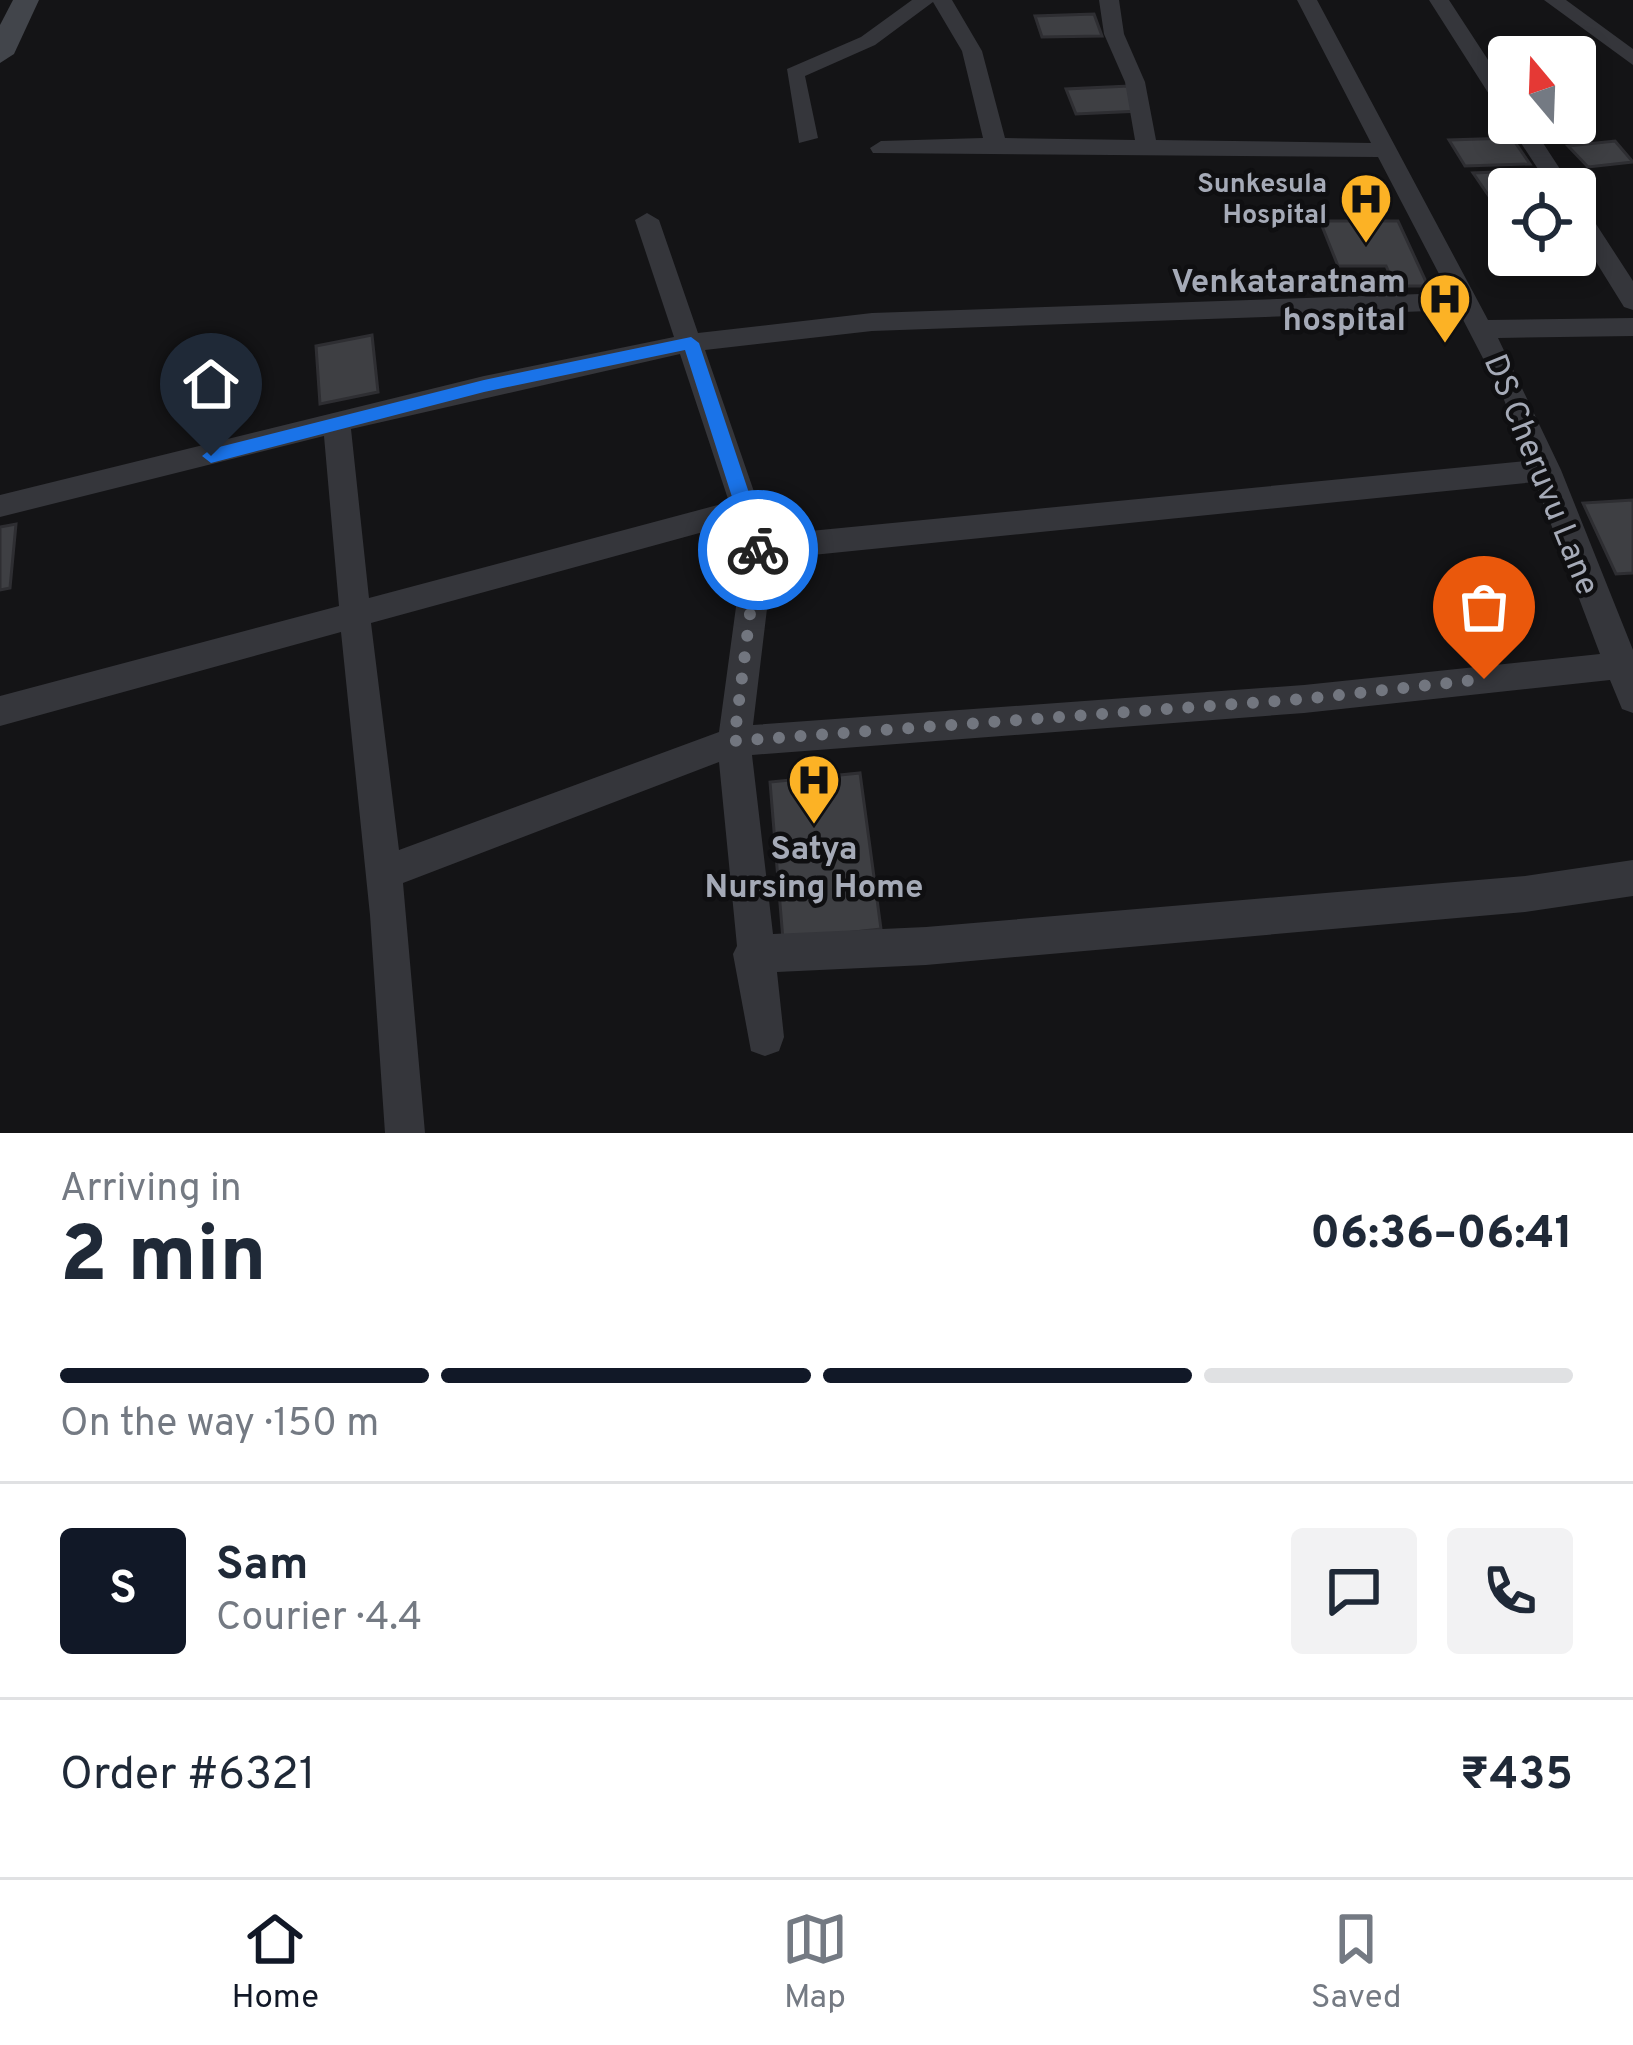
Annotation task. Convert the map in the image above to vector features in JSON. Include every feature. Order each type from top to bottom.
[{"type":"street","points":[[0,54],[26,0]]},
{"type":"street","points":[[808,138],[794,73],[868,41],[925,0]]},
{"type":"street","points":[[942,0],[972,51],[996,144]]},
{"type":"street","points":[[1109,0],[1114,34],[1135,82],[1147,148]]},
{"type":"street","name":"DS Cheruvu Lane","points":[[1307,0],[1483,329],[1547,470],[1625,664],[1633,699]]},
{"type":"street","points":[[1439,0],[1488,76]]},
{"type":"street","points":[[1554,0],[1633,59]]},
{"type":"street","points":[[881,148],[996,144],[1385,151]]},
{"type":"street","points":[[647,220],[759,548],[734,741],[752,954],[765,1036]]},
{"type":"street","points":[[1596,242],[1633,301]]},
{"type":"street","points":[[0,506],[484,386],[691,343],[872,322],[1469,301]]},
{"type":"street","points":[[1483,329],[1633,327]]},
{"type":"street","points":[[337,425],[405,1133]]},
{"type":"street","points":[[759,548],[1547,470]]},
{"type":"street","points":[[0,711],[745,509]]},
{"type":"street","points":[[383,873],[734,741],[1304,699],[1625,664]]},
{"type":"street","points":[[752,954],[948,944],[1525,894],[1633,878]]},
{"type":"building","points":[[1094,14],[1102,36],[1042,37],[1035,16]]},
{"type":"building","points":[[1129,86],[1140,111],[1076,114],[1066,89]]},
{"type":"building","points":[[1449,140],[1516,144],[1530,164],[1465,166]]},
{"type":"building","points":[[1615,141],[1633,162],[1588,167],[1568,146]]},
{"type":"building","points":[[1488,172],[1488,195],[1473,173]]},
{"type":"building","points":[[1320,221],[1398,221],[1428,286],[1395,286],[1386,266],[1338,266]]},
{"type":"building","points":[[372,335],[378,392],[320,404],[316,346]]},
{"type":"building","points":[[1633,500],[1633,573],[1616,574],[1583,503]]},
{"type":"building","points":[[16,524],[10,588],[0,590],[0,527]]},
{"type":"building","points":[[860,773],[881,929],[783,940],[770,782]]},
{"type":"way so far","points":[[758,550],[734,741],[1304,699],[1484,679]]},
{"type":"place","name":"Sunkesula Hospital","points":[[1366,245]]},
{"type":"place","name":"Venkataratnam hospital","points":[[1445,345]]},
{"type":"place","name":"Satya Nursing Home","points":[[814,826]]},
{"type":"route","points":[[211,456],[484,386],[691,343],[758,550]]}]
